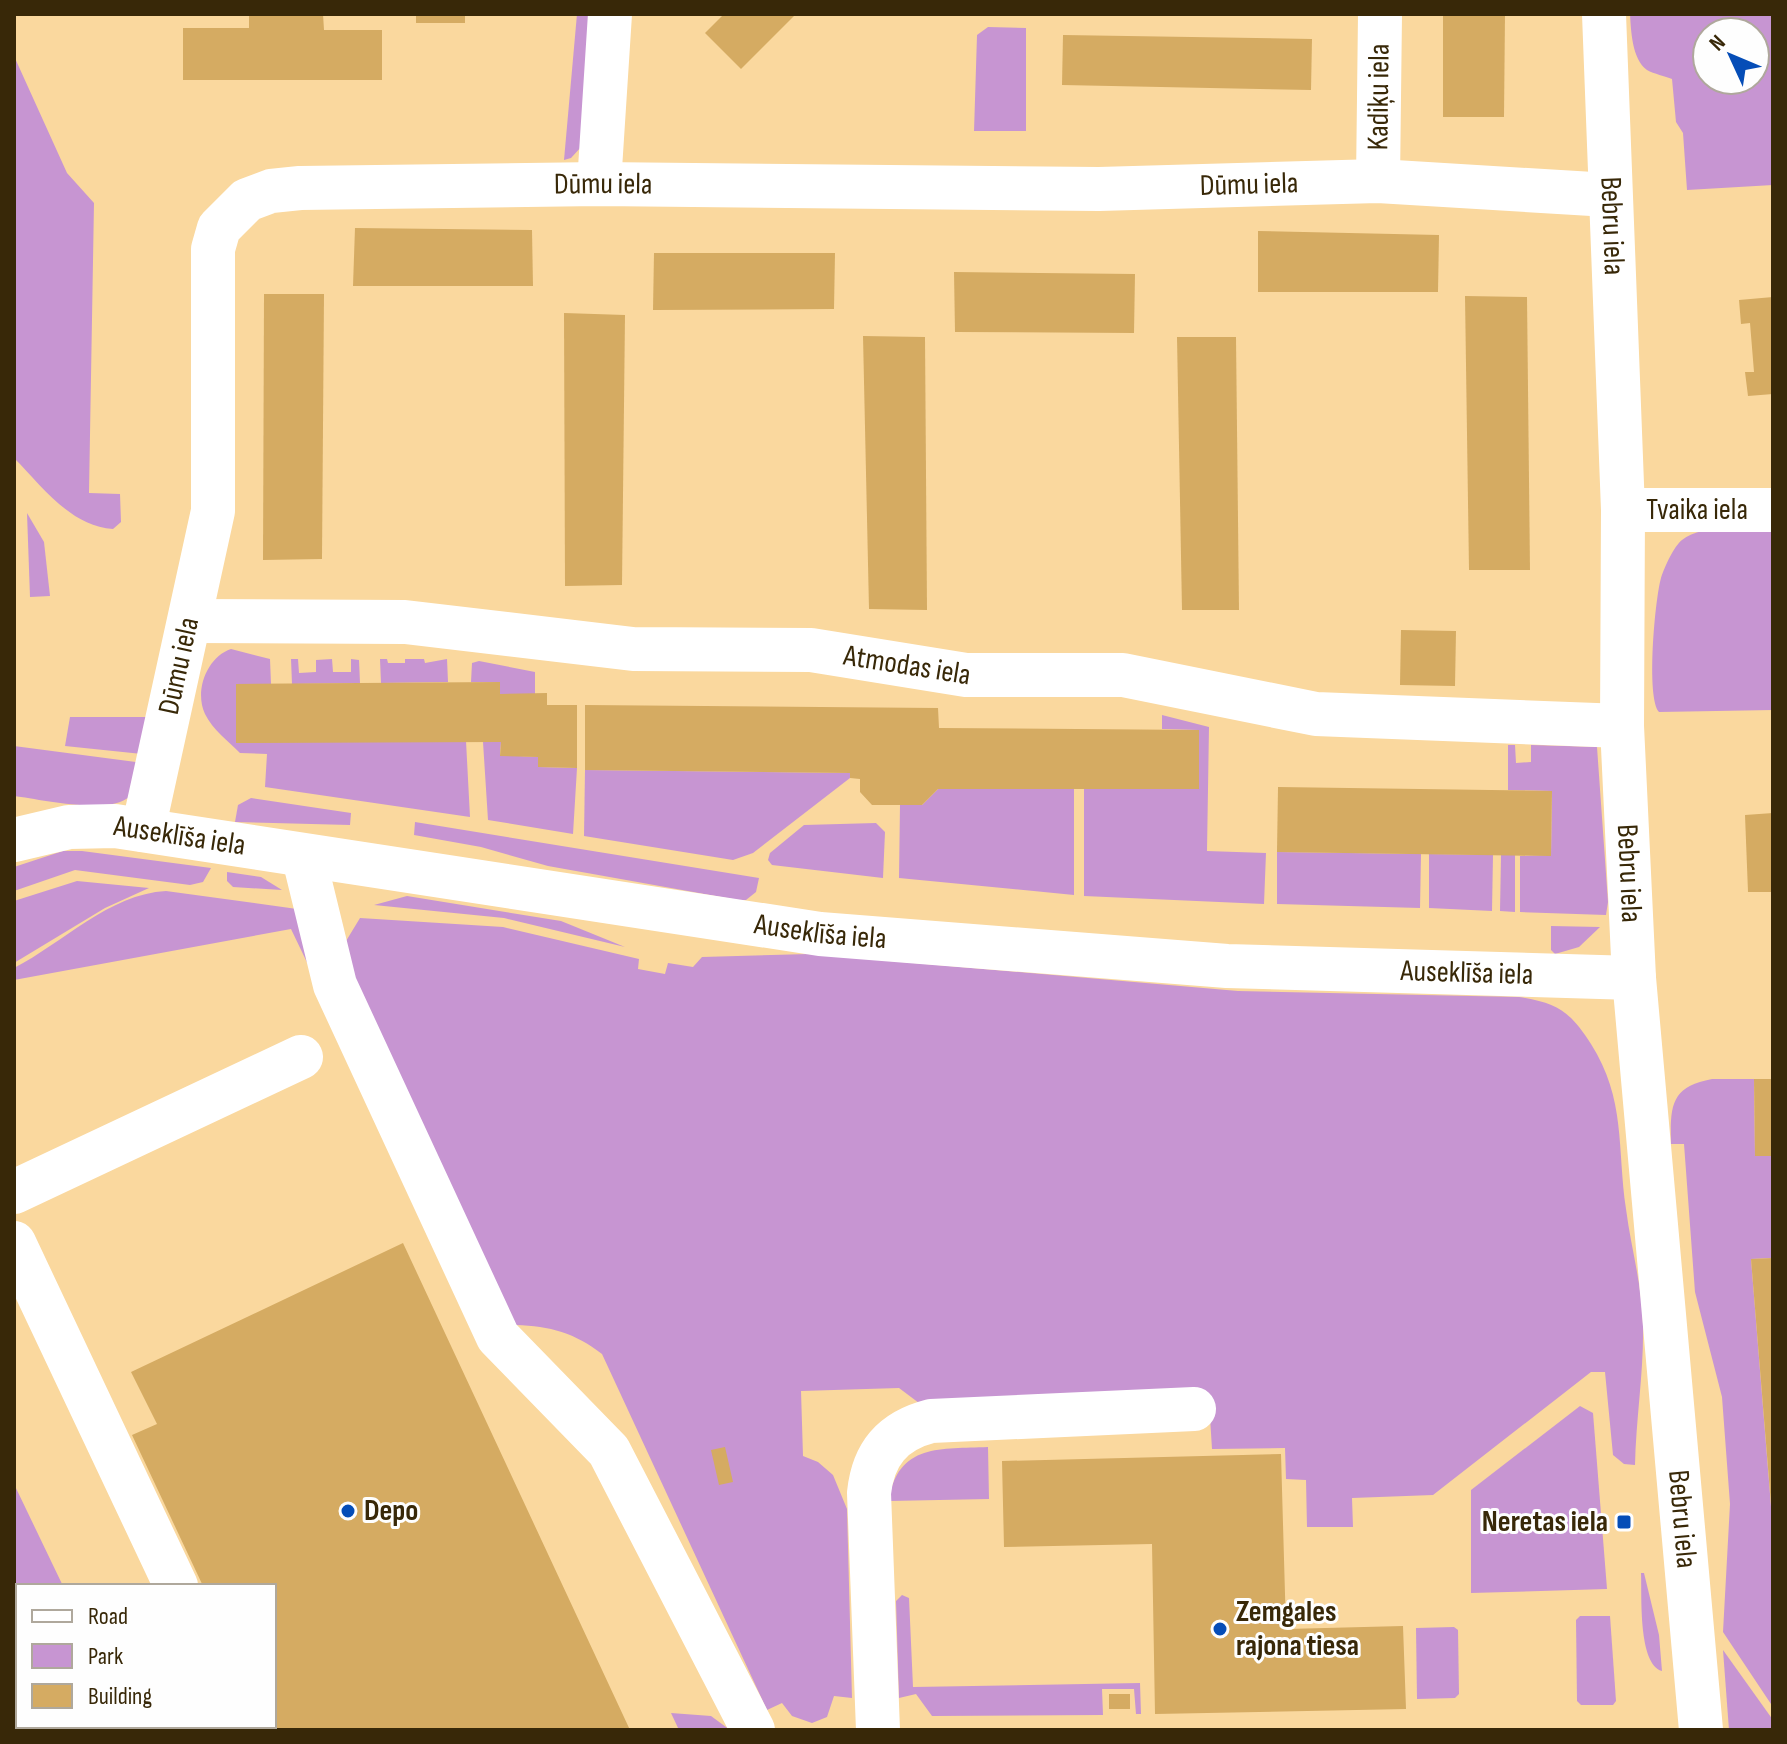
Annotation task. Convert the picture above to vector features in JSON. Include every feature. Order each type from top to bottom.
[{"type":"street","points":[[599,184],[610,14]]},
{"type":"street","name":"Kadiķu iela","points":[[1378,181],[1380,14]]},
{"type":"street","name":"Bebru iela","points":[[1604,14],[1623,510],[1622,726],[1634,978],[1701,1730]]},
{"type":"street","name":"Dūmu iela","points":[[143,830],[213,511],[213,249],[219,228],[227,217],[259,195],[300,188],[599,184],[1099,189],[1378,181],[1609,195]]},
{"type":"street","name":"Tvaika iela","points":[[1623,510],[1773,510]]},
{"type":"street","name":"Atmodas iela","points":[[190,621],[405,622],[633,649],[811,650],[966,675],[1123,675],[1316,714],[1622,726]]},
{"type":"street","name":"Auseklīša iela","points":[[14,840],[69,827],[143,830],[304,858],[820,934],[1227,966],[1634,978]]},
{"type":"street","points":[[304,858],[335,985],[498,1337],[609,1451],[753,1730]]},
{"type":"street","points":[[14,1192],[301,1057]]},
{"type":"street","points":[[14,1243],[175,1584]]},
{"type":"street","points":[[878,1730],[869,1493],[878,1457],[894,1437],[931,1421],[1194,1409]]},
{"type":"green space","points":[[577,14],[595,14],[582,146],[571,158],[564,160]]},
{"type":"green space","points":[[1630,14],[1773,14],[1773,185],[1687,190],[1683,133],[1676,122],[1672,79],[1647,70],[1638,59]]},
{"type":"green space","points":[[988,27],[1026,28],[1026,131],[974,131],[977,35]]},
{"type":"green space","points":[[14,56],[67,173],[94,203],[89,493],[120,494],[121,522],[113,529],[83,521],[70,513],[14,458]]},
{"type":"green space","points":[[27,513],[44,542],[50,596],[30,597]]},
{"type":"green space","points":[[1773,530],[1773,710],[1659,712],[1653,688],[1654,626],[1661,578],[1673,552],[1682,540],[1701,531]]},
{"type":"green space","points":[[231,649],[270,659],[271,684],[466,741],[470,817],[265,787],[267,754],[240,753],[212,725],[202,705],[202,685],[209,667]]},
{"type":"green space","points":[[291,659],[298,659],[299,673],[316,672],[316,660],[332,659],[333,672],[351,672],[351,659],[359,660],[360,683],[292,684]]},
{"type":"green space","points":[[380,659],[387,659],[388,663],[405,663],[405,659],[424,659],[425,663],[447,659],[448,682],[381,683]]},
{"type":"green space","points":[[479,661],[535,672],[535,694],[500,694],[500,682],[471,682],[472,663]]},
{"type":"green space","points":[[1162,715],[1209,727],[1207,851],[1266,853],[1264,904],[1084,896],[1084,789],[1199,789],[1198,730],[1162,729]]},
{"type":"green space","points":[[70,717],[147,717],[142,754],[65,746]]},
{"type":"green space","points":[[483,742],[501,742],[500,755],[538,757],[538,767],[577,768],[573,834],[488,820]]},
{"type":"green space","points":[[1508,745],[1515,745],[1516,763],[1531,762],[1531,745],[1597,747],[1608,902],[1606,915],[1520,912],[1520,856],[1551,855],[1552,791],[1508,790]]},
{"type":"green space","points":[[14,746],[151,764],[130,796],[120,802],[91,806],[57,803],[14,796]]},
{"type":"green space","points":[[585,770],[850,773],[850,778],[753,853],[733,860],[584,836]]},
{"type":"green space","points":[[938,789],[1074,789],[1074,895],[899,878],[900,805],[922,805]]},
{"type":"green space","points":[[251,798],[351,813],[350,825],[235,822],[238,805]]},
{"type":"green space","points":[[415,822],[759,878],[756,892],[746,900],[738,900],[548,866],[481,847],[414,835]]},
{"type":"green space","points":[[876,823],[885,832],[883,878],[772,865],[768,860],[770,853],[804,825]]},
{"type":"green space","points":[[63,851],[211,868],[203,882],[190,885],[75,870],[14,891],[14,867]]},
{"type":"green space","points":[[1277,852],[1421,854],[1420,908],[1277,904]]},
{"type":"green space","points":[[1429,854],[1493,855],[1492,911],[1429,908]]},
{"type":"green space","points":[[1501,855],[1515,855],[1515,912],[1500,911]]},
{"type":"green space","points":[[227,872],[261,877],[282,890],[233,887],[227,881]]},
{"type":"green space","points":[[77,881],[149,888],[105,908],[14,963],[14,901]]},
{"type":"green space","points":[[166,891],[297,909],[314,977],[291,929],[14,980],[14,968],[87,921],[125,901]]},
{"type":"green space","points":[[407,896],[561,921],[625,947],[504,918],[374,905]]},
{"type":"green space","points":[[360,918],[503,927],[639,959],[638,969],[665,974],[668,963],[693,967],[702,957],[809,954],[1238,991],[1519,997],[1553,1006],[1569,1016],[1591,1044],[1610,1084],[1615,1104],[1623,1187],[1643,1324],[1635,1465],[1624,1464],[1613,1455],[1605,1372],[1591,1372],[1433,1495],[1352,1498],[1353,1527],[1307,1527],[1306,1480],[1286,1479],[1285,1448],[1212,1449],[1209,1401],[923,1406],[899,1388],[801,1391],[803,1456],[818,1462],[833,1475],[847,1509],[852,1698],[834,1696],[827,1717],[812,1723],[792,1716],[782,1703],[767,1710],[602,1354],[562,1332],[516,1325],[348,1000],[343,946]]},
{"type":"green space","points":[[1551,926],[1600,927],[1579,947],[1555,954],[1551,950]]},
{"type":"green space","points":[[1712,1079],[1754,1079],[1755,1156],[1773,1156],[1773,1258],[1751,1259],[1773,1531],[1773,1707],[1723,1632],[1730,1504],[1722,1397],[1695,1292],[1684,1144],[1671,1144],[1671,1119],[1676,1100],[1688,1087]]},
{"type":"green space","points":[[1580,1406],[1593,1413],[1607,1589],[1471,1593],[1471,1490]]},
{"type":"green space","points":[[988,1447],[989,1499],[889,1501],[901,1468],[912,1459],[939,1450]]},
{"type":"green space","points":[[14,1484],[62,1584],[16,1584],[16,1681]]},
{"type":"green space","points":[[1641,1573],[1644,1573],[1659,1635],[1662,1671],[1654,1666],[1645,1643]]},
{"type":"green space","points":[[902,1595],[909,1598],[913,1687],[1140,1683],[1141,1714],[1136,1714],[1134,1689],[1102,1689],[1103,1715],[932,1716],[916,1694],[899,1698],[896,1601]]},
{"type":"green space","points":[[1580,1616],[1610,1616],[1616,1701],[1613,1705],[1581,1705],[1577,1701],[1576,1620]]},
{"type":"green space","points":[[1454,1627],[1458,1630],[1459,1694],[1455,1698],[1417,1699],[1416,1628]]},
{"type":"green space","points":[[1723,1650],[1773,1720],[1773,1730],[1729,1730]]},
{"type":"green space","points":[[671,1713],[711,1716],[730,1730],[679,1730]]},
{"type":"building","points":[[249,14],[323,14],[324,30],[382,30],[382,80],[183,80],[183,28],[249,28]]},
{"type":"building","points":[[416,14],[465,14],[465,23],[416,23]]},
{"type":"building","points":[[724,14],[796,14],[741,69],[705,33]]},
{"type":"building","points":[[1443,14],[1505,14],[1504,117],[1443,117]]},
{"type":"building","points":[[1063,35],[1312,39],[1311,90],[1062,85]]},
{"type":"building","points":[[355,228],[532,230],[533,286],[353,286]]},
{"type":"building","points":[[1258,231],[1439,235],[1438,292],[1258,292]]},
{"type":"building","points":[[654,253],[835,253],[834,309],[653,310]]},
{"type":"building","points":[[954,272],[1135,274],[1134,333],[955,332]]},
{"type":"building","points":[[264,294],[324,294],[322,559],[263,560]]},
{"type":"building","points":[[1465,296],[1527,297],[1530,570],[1469,570]]},
{"type":"building","points":[[1773,297],[1773,394],[1748,396],[1745,372],[1754,372],[1750,323],[1741,324],[1739,300]]},
{"type":"building","points":[[564,313],[625,315],[622,585],[565,586]]},
{"type":"building","points":[[863,336],[925,337],[927,610],[869,609]]},
{"type":"building","points":[[1177,337],[1236,337],[1239,610],[1182,610]]},
{"type":"building","points":[[1401,630],[1456,631],[1455,686],[1400,685]]},
{"type":"building","points":[[500,682],[500,694],[547,693],[547,705],[577,705],[577,768],[538,767],[538,757],[500,756],[501,742],[236,743],[236,684]]},
{"type":"building","points":[[585,705],[938,708],[939,728],[1199,730],[1199,789],[938,789],[922,805],[872,805],[860,792],[860,779],[850,778],[850,773],[585,770]]},
{"type":"building","points":[[1278,787],[1552,791],[1551,856],[1277,852]]},
{"type":"building","points":[[1773,813],[1773,892],[1748,892],[1745,815]]},
{"type":"building","points":[[1754,1079],[1773,1079],[1773,1156],[1755,1156]]},
{"type":"building","name":"Depo","points":[[403,1243],[630,1730],[271,1730],[276,1728],[276,1584],[202,1584],[132,1435],[157,1424],[131,1372]]},
{"type":"building","points":[[1773,1258],[1773,1504],[1771,1504],[1751,1259]]},
{"type":"building","points":[[725,1447],[733,1482],[719,1485],[711,1450]]},
{"type":"building","points":[[1281,1454],[1286,1629],[1403,1626],[1406,1709],[1155,1714],[1152,1544],[1004,1547],[1002,1461]]},
{"type":"building","points":[[1109,1694],[1130,1694],[1130,1709],[1109,1709]]},
{"type":"place","name":"Depo","points":[[348,1511]]},
{"type":"place","name":"Neretas iela","points":[[1624,1522]]},
{"type":"place","name":"Zemgales rajona tiesa","points":[[1220,1629]]}]
